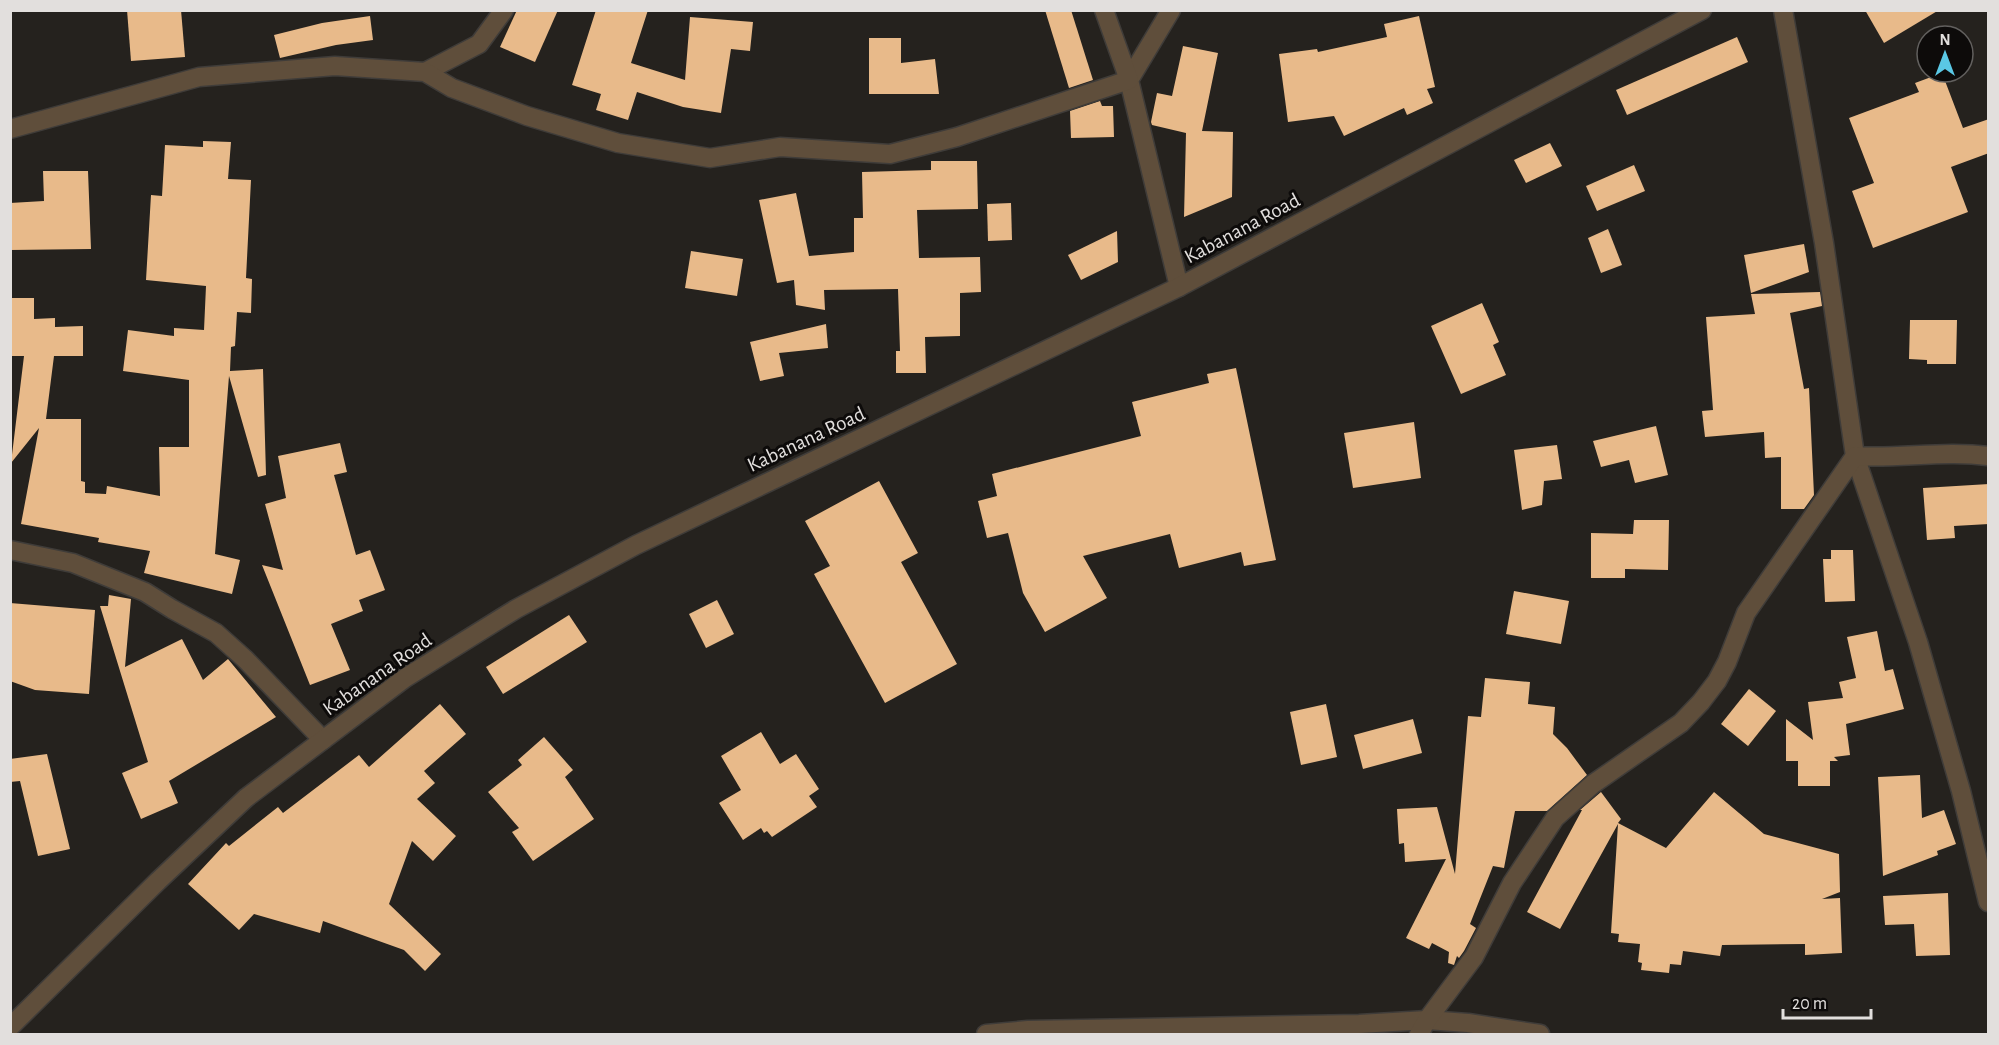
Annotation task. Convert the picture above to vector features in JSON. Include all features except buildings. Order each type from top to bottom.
[{"type":"street","points":[[425,72],[479,44],[504,10]]},
{"type":"street","points":[[1104,10],[1129,80],[1179,287]]},
{"type":"street","points":[[10,129],[200,77],[335,66],[425,72],[452,88],[527,116],[618,142],[710,158],[780,147],[890,154],[957,137],[1129,80],[1171,10]]},
{"type":"street","name":"Kabanana Road","points":[[10,1027],[246,798],[405,678],[516,609],[636,545],[1179,287],[1702,10]]},
{"type":"street","points":[[1783,10],[1824,243],[1855,456],[1918,642],[1989,902]]},
{"type":"street","points":[[1855,456],[1879,458],[1970,454],[1989,456]]},
{"type":"street","points":[[1423,1027],[1474,957],[1512,883],[1555,818],[1593,784],[1681,723],[1706,695],[1727,662],[1746,613],[1855,456]]},
{"type":"street","points":[[10,550],[73,563],[145,592],[216,633],[252,666],[323,740]]},
{"type":"street","points":[[986,1035],[1028,1030],[1359,1024],[1423,1027],[1468,1023],[1540,1035]]}]
